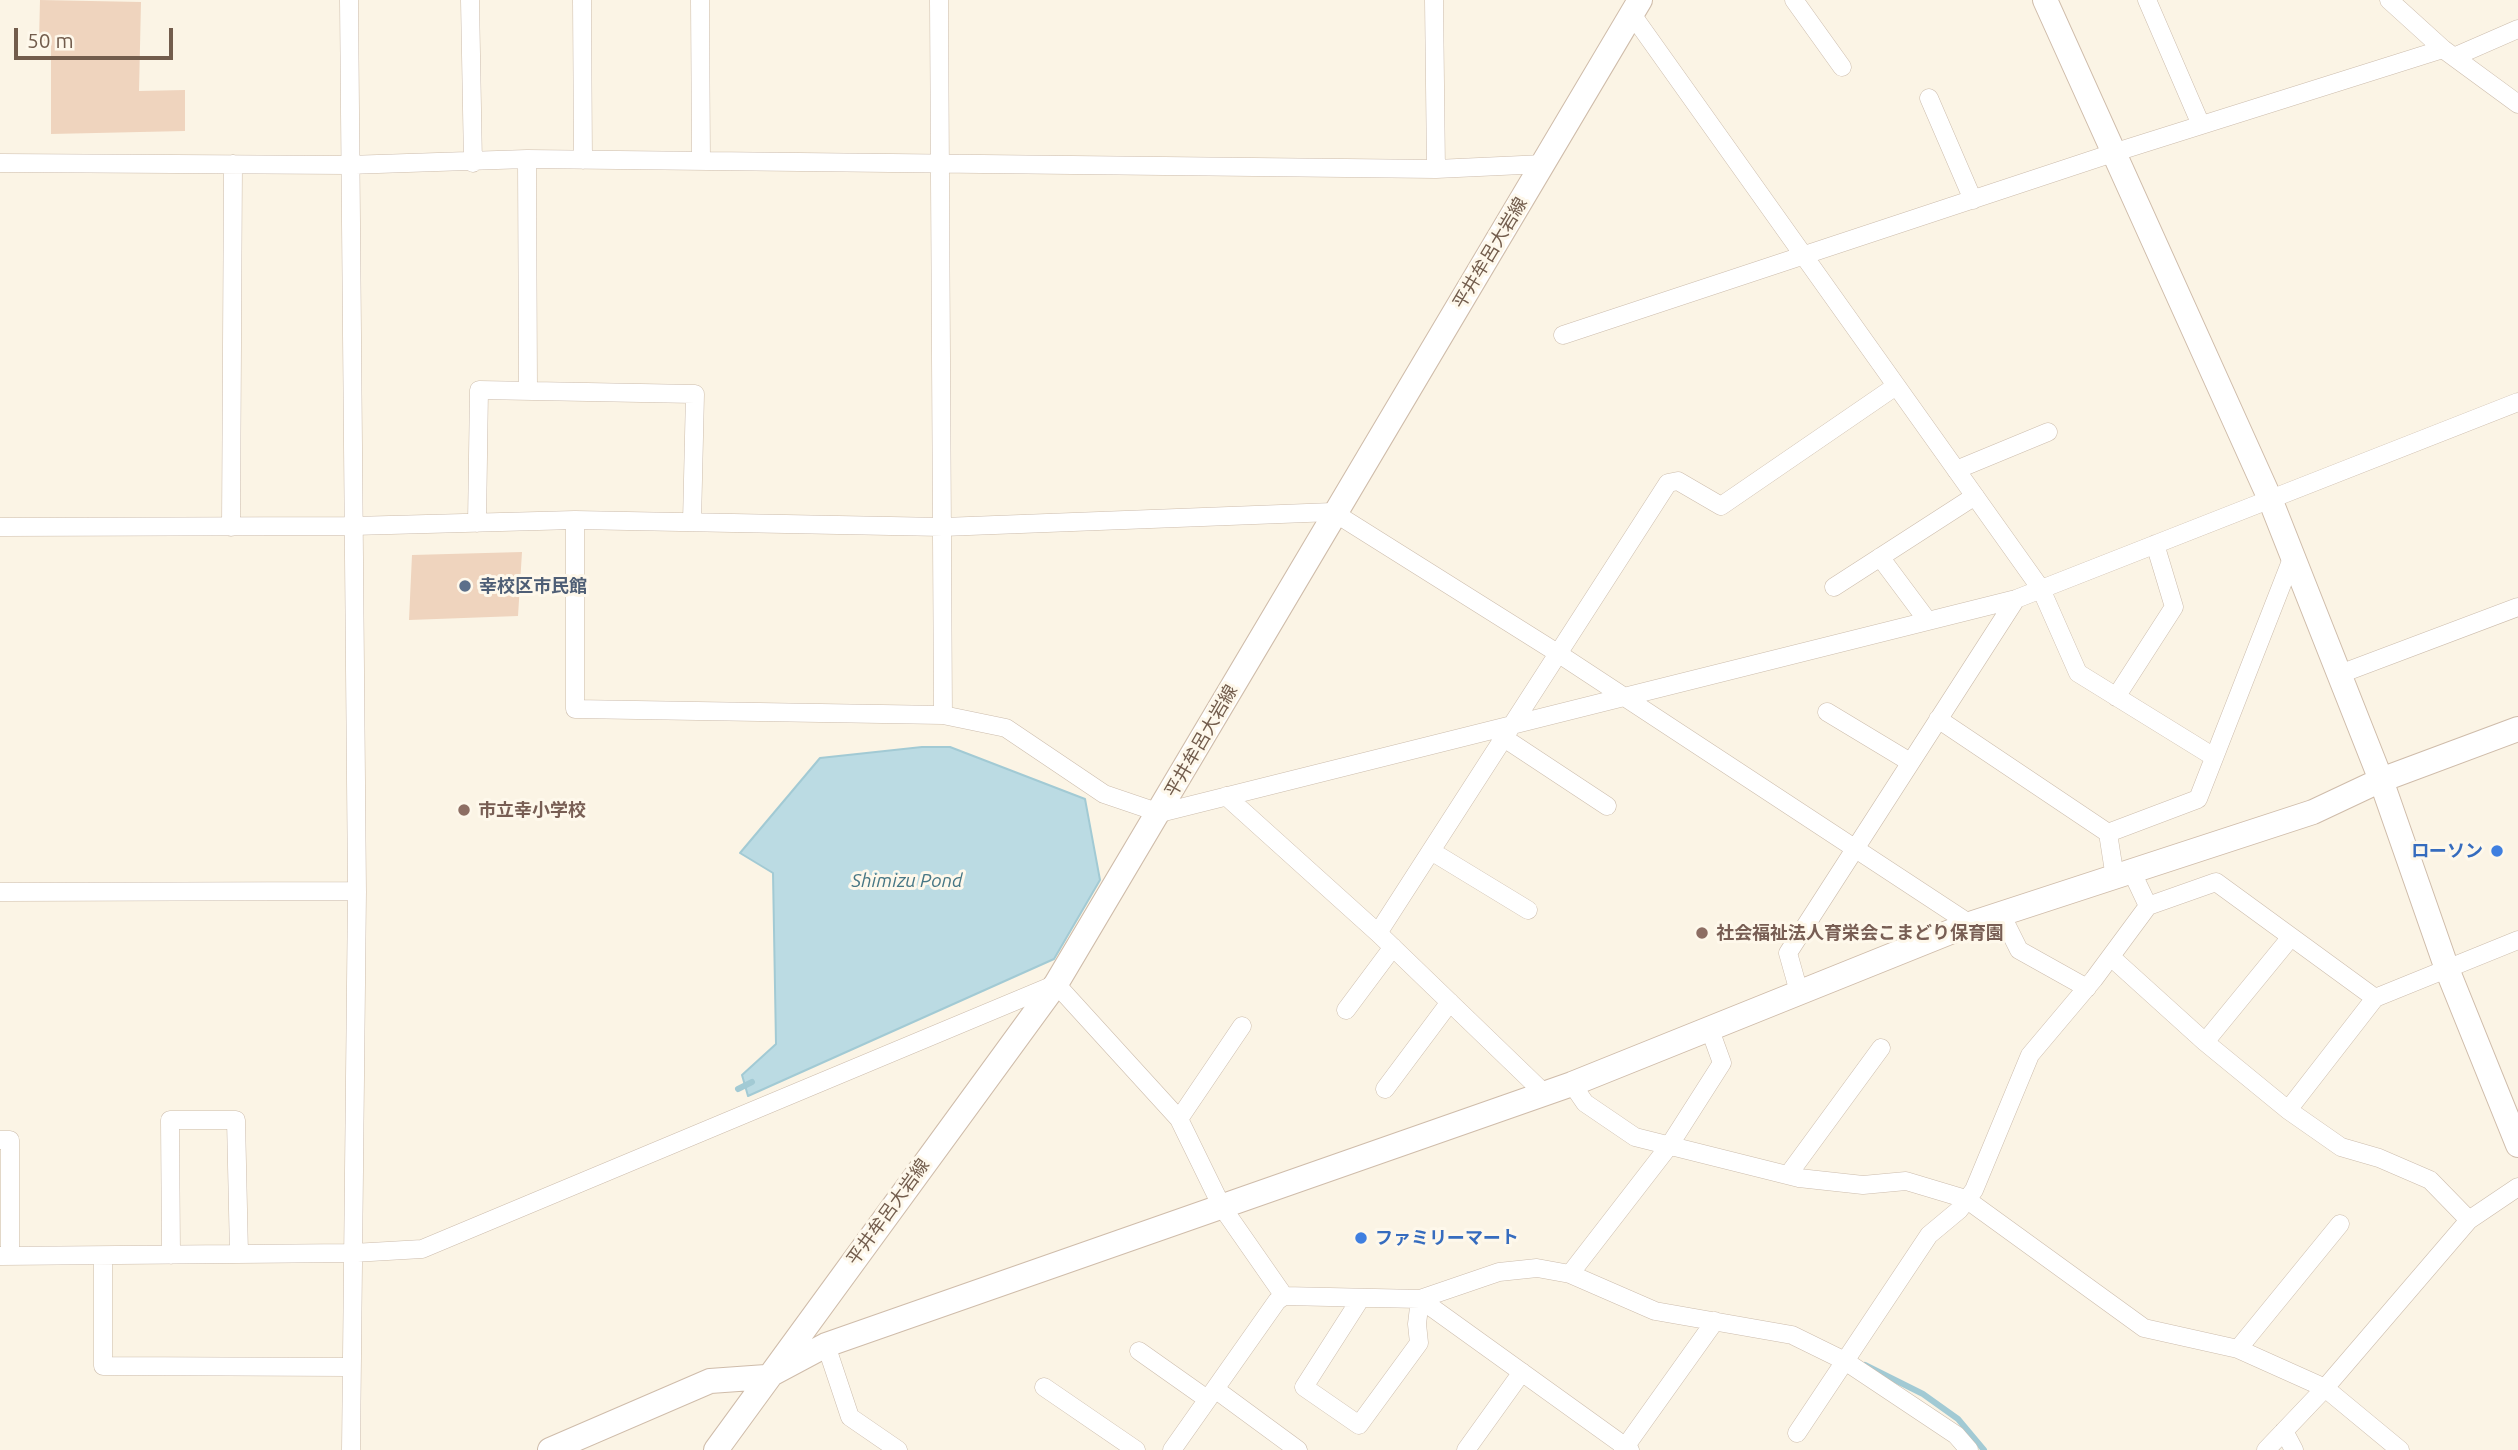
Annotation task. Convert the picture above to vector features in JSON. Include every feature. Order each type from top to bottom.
[{"type":"street","points":[[349,0],[348,165],[357,891],[351,1450]]},
{"type":"street","points":[[470,0],[473,163]]},
{"type":"street","points":[[582,0],[583,160]]},
{"type":"street","points":[[700,0],[701,161]]},
{"type":"street","points":[[939,0],[943,715]]},
{"type":"street","points":[[1434,0],[1437,169]]},
{"type":"street","points":[[1794,0],[1842,67]]},
{"type":"street","points":[[2045,0],[2116,152],[2270,499],[2381,780],[2447,969],[2518,1145]]},
{"type":"street","points":[[2147,0],[2201,125]]},
{"type":"street","points":[[2389,0],[2449,53],[2518,104]]},
{"type":"street","points":[[1635,6],[1803,258],[2041,589],[2078,673],[2214,757]]},
{"type":"street","name":"平井牟呂大岩線","points":[[716,1450],[766,1377],[1056,984],[1160,813],[1334,512],[1544,164],[1635,6]]},
{"type":"street","points":[[1563,335],[1803,258],[2116,152],[2449,53],[2518,29]]},
{"type":"street","points":[[1929,98],[1973,200]]},
{"type":"street","points":[[527,159],[528,390]]},
{"type":"street","points":[[0,163],[348,165],[473,163],[527,159],[1437,169],[1544,164]]},
{"type":"street","points":[[232,527],[233,164]]},
{"type":"street","points":[[1378,933],[1668,483],[1678,481],[1721,506],[1896,386]]},
{"type":"street","points":[[477,523],[479,390],[695,394],[692,522]]},
{"type":"street","points":[[575,520],[575,709],[943,715],[1006,729],[1104,794],[1160,813],[1508,732],[1624,697],[2016,599],[2518,402]]},
{"type":"street","points":[[1956,470],[2048,432]]},
{"type":"street","points":[[1834,587],[1975,496]]},
{"type":"street","points":[[0,527],[353,526],[575,520],[943,527],[1334,512],[1559,654],[1970,925]]},
{"type":"street","points":[[2116,697],[2174,607],[2155,544]]},
{"type":"street","points":[[2108,833],[2198,799],[2293,556]]},
{"type":"street","points":[[1880,557],[1927,620]]},
{"type":"street","points":[[1799,992],[1788,953],[2016,599]]},
{"type":"street","points":[[2340,674],[2518,607]]},
{"type":"street","points":[[1827,712],[1910,762]]},
{"type":"street","points":[[1938,719],[2108,833],[2123,874],[2148,905]]},
{"type":"street","points":[[550,1450],[710,1381],[766,1377],[826,1345],[1545,1094],[1970,925],[2313,812],[2381,780],[2518,729]]},
{"type":"street","points":[[1508,732],[1607,806]]},
{"type":"street","points":[[1226,796],[1393,947],[1545,1094]]},
{"type":"street","points":[[1432,851],[1528,910]]},
{"type":"street","points":[[1797,1433],[1929,1236],[1966,1199],[1989,1159],[2030,1055],[2087,989],[2148,905],[2216,882],[2375,999]]},
{"type":"street","points":[[0,892],[357,891]]},
{"type":"street","points":[[2002,916],[2019,950],[2087,989]]},
{"type":"street","points":[[2205,1042],[2291,937]]},
{"type":"street","points":[[2288,1110],[2375,999],[2518,940]]},
{"type":"street","points":[[1346,1010],[1393,947]]},
{"type":"street","points":[[2111,957],[2205,1042],[2288,1110],[2341,1147],[2379,1157],[2430,1180],[2469,1220]]},
{"type":"street","points":[[0,1140],[10,1140],[5,1256],[353,1253],[422,1249],[1056,984],[1179,1119],[1222,1207],[1284,1296]]},
{"type":"street","points":[[1385,1089],[1450,1002]]},
{"type":"street","points":[[1179,1119],[1242,1026]]},
{"type":"street","points":[[1570,1274],[1669,1146],[1722,1063],[1709,1027]]},
{"type":"street","points":[[1788,1175],[1881,1048]]},
{"type":"street","points":[[1572,1084],[1585,1103],[1635,1137],[1788,1175],[1863,1185],[1906,1181],[1966,1199],[2144,1328],[2238,1349],[2325,1388],[2400,1450]]},
{"type":"street","points":[[171,1255],[170,1120],[236,1120],[239,1254]]},
{"type":"street","points":[[2266,1450],[2325,1388],[2469,1220],[2518,1187]]},
{"type":"street","points":[[2238,1349],[2340,1224]]},
{"type":"street","points":[[103,1256],[103,1367],[350,1367]]},
{"type":"street","points":[[1172,1450],[1277,1301],[1284,1296],[1420,1299],[1499,1272],[1537,1268],[1570,1274],[1655,1311],[1792,1335],[1845,1361],[1956,1435],[1969,1450]]},
{"type":"street","points":[[1360,1298],[1304,1387],[1359,1425],[1419,1343],[1417,1324],[1420,1299]]},
{"type":"street","points":[[1420,1299],[1626,1449],[1715,1321]]},
{"type":"street","points":[[826,1345],[850,1417],[898,1450]]},
{"type":"street","points":[[1139,1351],[1298,1450]]},
{"type":"street","points":[[1466,1450],[1522,1372]]},
{"type":"street","points":[[1044,1387],[1136,1450]]},
{"type":"street","points":[[2284,1432],[2294,1450]]},
{"type":"water","name":"Shimizu Pond","points":[[922,747],[950,747],[1085,799],[1100,880],[1054,959],[748,1096],[742,1075],[776,1044],[773,873],[740,853],[820,758]]},
{"type":"building","points":[[40,0],[141,2],[139,91],[185,90],[185,131],[51,134],[51,41],[39,41]]},
{"type":"building","name":"幸校区市民館","points":[[522,552],[518,616],[409,620],[412,555]]},
{"type":"waterway","points":[[738,1089],[752,1082]]},
{"type":"waterway","points":[[1865,1365],[1923,1394],[1958,1419],[1984,1450]]},
{"type":"place","name":"幸校区市民館","points":[[465,586]]},
{"type":"place","name":"市立幸小学校","points":[[464,810]]},
{"type":"place","name":"ローソン","points":[[2497,851]]},
{"type":"place","name":"社会福祉法人育栄会こまどり保育園","points":[[1702,933]]},
{"type":"place","name":"ファミリーマート","points":[[1361,1238]]}]
